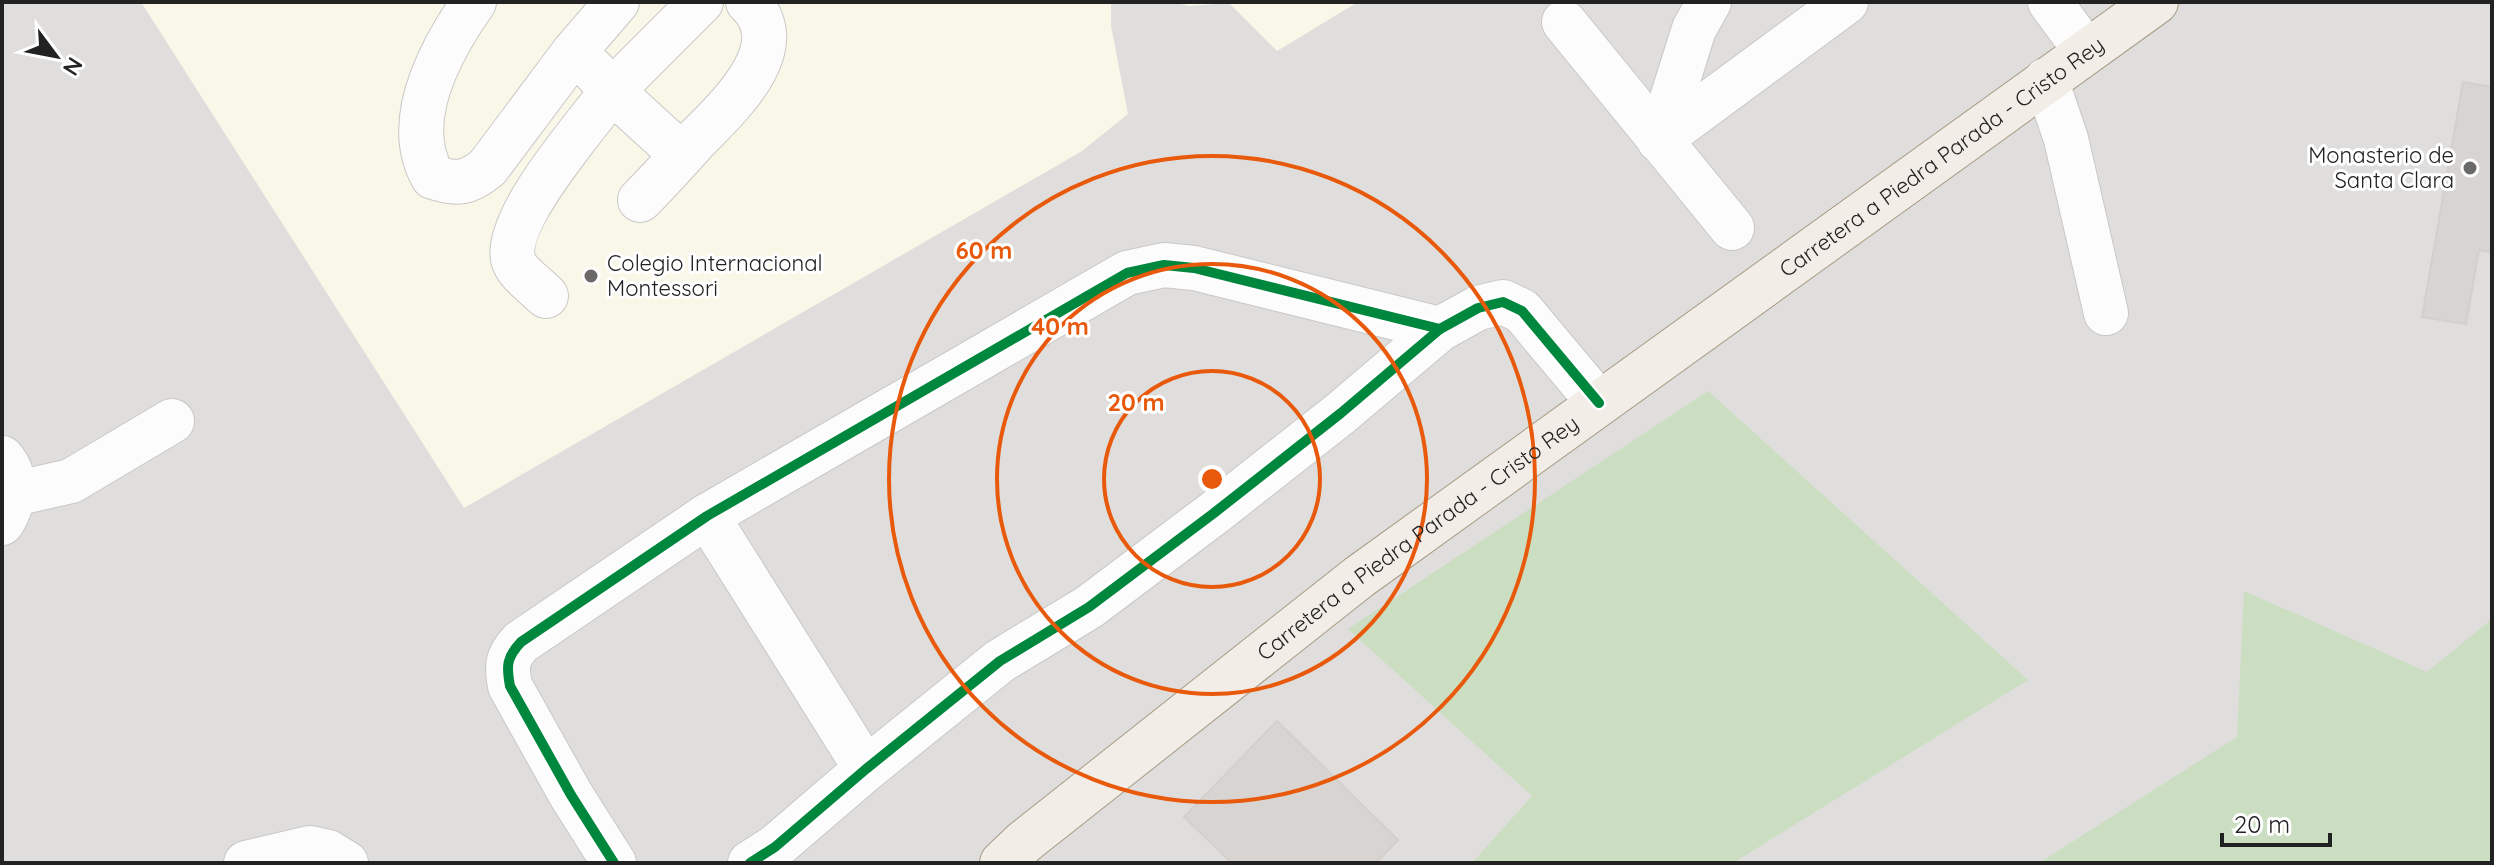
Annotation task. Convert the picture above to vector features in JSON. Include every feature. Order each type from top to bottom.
[{"type":"main road","name":"Carretera a Piedra Parada - Cristo Rey","points":[[1002,863],[1024,842],[1359,577],[2086,51],[2138,7]]},
{"type":"street","points":[[474,2],[447,41],[431,80],[421,128],[421,151],[433,177],[462,184],[488,167],[574,52],[617,2]]},
{"type":"street","points":[[546,296],[514,263],[512,247],[515,233],[535,193],[612,91],[701,2]]},
{"type":"street","points":[[640,200],[741,93],[757,65],[762,48],[762,27],[756,10],[748,2]]},
{"type":"street","points":[[1659,140],[1694,29],[1709,2]]},
{"type":"street","points":[[1659,140],[1846,2]]},
{"type":"street","points":[[2050,2],[2086,51]]},
{"type":"street","points":[[1564,22],[1732,228]]},
{"type":"street","points":[[574,52],[682,155]]},
{"type":"street","points":[[2046,80],[2066,139],[2106,313]]},
{"type":"street","points":[[614,863],[571,795],[510,686],[506,666],[510,654],[521,642],[707,516],[1127,273],[1164,265],[1194,268],[1440,329]]},
{"type":"street","points":[[750,863],[775,847],[1000,661],[1089,607],[1341,413],[1440,329],[1478,308],[1503,302],[1522,311],[1599,403]]},
{"type":"street","points":[[6,492],[71,481],[172,421]]},
{"type":"street","points":[[707,516],[866,769]]},
{"type":"street","points":[[246,863],[310,848],[328,852],[346,863]]},
{"type":"shaded area","points":[[2,2],[2492,2],[2492,863],[2,863]]},
{"type":"shaded area","name":"Colegio Internacional Montessori","points":[[141,2],[1111,2],[1111,26],[1128,114],[1082,151],[464,508]]},
{"type":"shaded area","points":[[1173,2],[1358,2],[1277,51],[1229,3],[1189,6]]},
{"type":"green space","points":[[1708,391],[2028,680],[1733,863],[1472,863],[1532,796],[1348,629]]},
{"type":"green space","points":[[2244,591],[2427,672],[2492,619],[2492,863],[2039,863],[2237,737]]},
{"type":"building","name":"Monasterio de Santa Clara","points":[[2463,82],[2492,87],[2492,252],[2479,250],[2466,324],[2422,317]]},
{"type":"building","points":[[1277,721],[1398,840],[1376,863],[1232,863],[1184,817]]},
{"type":"cycle path","points":[[614,863],[571,795],[510,686],[509,662],[521,642],[707,516],[1127,273],[1164,265],[1194,268],[1440,329]]},
{"type":"cycle path","points":[[750,863],[775,847],[1000,661],[1089,607],[1341,413],[1440,329],[1478,308],[1503,302],[1522,311],[1599,403]]},
{"type":"place","name":"Monasterio de Santa Clara","points":[[2470,168]]},
{"type":"place","name":"Colegio Internacional Montessori","points":[[591,276]]}]
